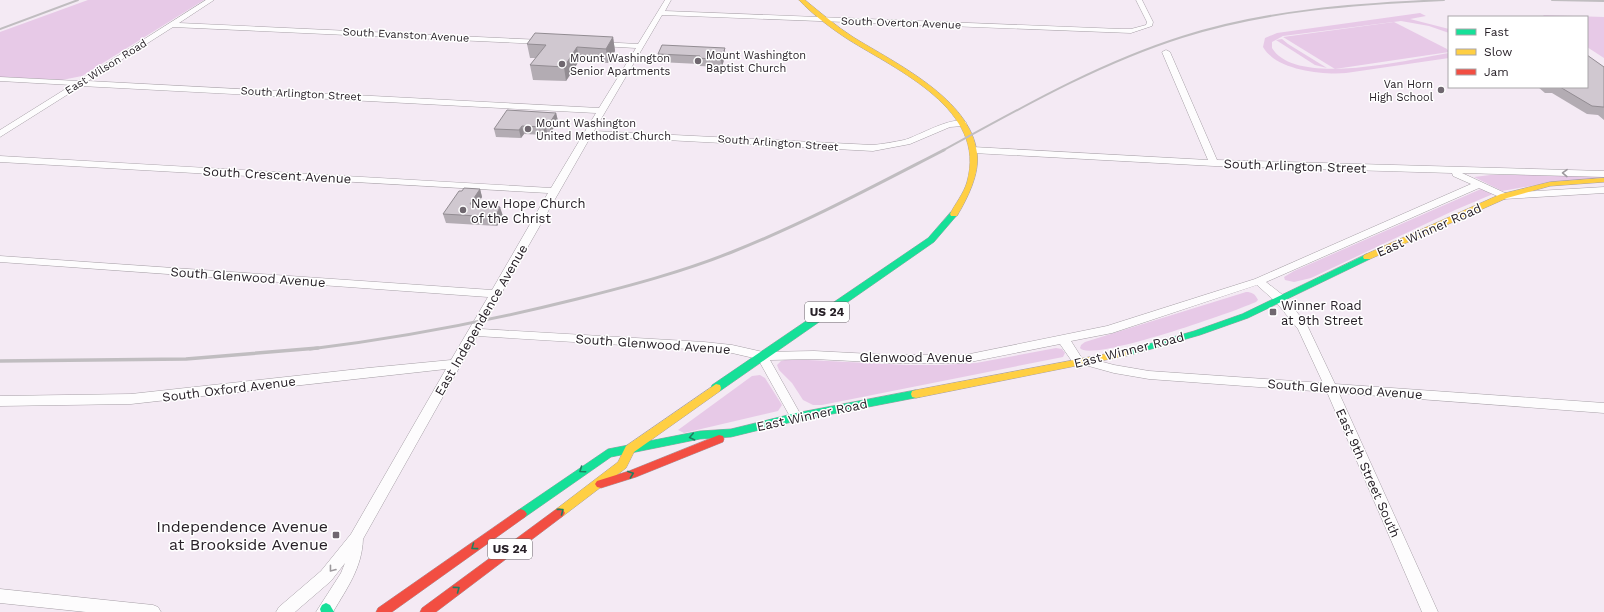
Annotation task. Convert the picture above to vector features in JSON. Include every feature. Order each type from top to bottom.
[{"type":"main road","name":"US 24","points":[[594,486],[622,465],[630,449],[762,356],[902,262],[942,230],[959,210],[969,190],[973,170],[973,150],[963,123],[945,100],[928,86],[851,39],[802,0]]},
{"type":"main road","name":"East Winner Road","points":[[382,612],[514,532],[594,486],[632,474],[731,433],[796,417],[1084,363],[1144,349],[1197,333],[1245,316],[1386,248],[1504,196],[1550,184],[1604,180]]},
{"type":"main road","name":"East Winner Road","points":[[426,612],[593,463],[608,454],[700,435],[731,433]]},
{"type":"street","name":"East Wilson Road","points":[[0,134],[211,0]]},
{"type":"street","name":"East Independence Avenue","points":[[284,612],[326,576],[356,538],[475,332],[554,191],[668,0]]},
{"type":"street","name":"South Overton Avenue","points":[[660,13],[1121,31],[1141,29],[1149,26],[1150,22],[1139,0]]},
{"type":"street","name":"South Evanston Avenue","points":[[171,25],[550,42]]},
{"type":"street","points":[[595,44],[641,46]]},
{"type":"street","points":[[1166,52],[1214,163]]},
{"type":"street","name":"South Arlington Street","points":[[0,79],[602,111]]},
{"type":"street","name":"South Arlington Street","points":[[589,132],[873,148],[907,142],[948,125],[963,123]]},
{"type":"street","name":"South Arlington Street","points":[[973,150],[1214,163],[1448,172],[1604,174]]},
{"type":"street","name":"South Crescent Avenue","points":[[0,158],[554,191]]},
{"type":"street","points":[[1448,172],[1480,184],[1504,196]]},
{"type":"street","name":"East Winner Road","points":[[1064,340],[1108,330],[1259,281],[1480,184]]},
{"type":"street","name":"East Winner Road","points":[[1504,196],[1604,190]]},
{"type":"street","name":"South Glenwood Avenue","points":[[0,259],[496,294]]},
{"type":"street","name":"East 9th Street South","points":[[1259,281],[1280,299],[1302,328],[1331,388],[1430,612]]},
{"type":"street","name":"South Glenwood Avenue","points":[[475,332],[704,346],[732,349],[762,356]]},
{"type":"street","points":[[1064,340],[1084,363]]},
{"type":"street","name":"Glenwood Avenue","points":[[762,356],[814,355],[891,359],[965,359],[1064,340]]},
{"type":"street","points":[[762,356],[796,417]]},
{"type":"street","name":"South Glenwood Avenue","points":[[1084,363],[1114,370],[1149,375],[1604,408]]},
{"type":"street","name":"South Oxford Avenue","points":[[0,401],[138,399],[368,372],[456,364]]},
{"type":"street","name":"East Independence Avenue","points":[[326,611],[353,566],[356,551],[356,538]]},
{"type":"street","points":[[0,596],[153,612]]},
{"type":"shaded area","points":[[88,0],[204,0],[82,76],[62,80],[0,77],[0,32]]},
{"type":"shaded area","points":[[1420,13],[1426,16],[1410,19],[1448,29],[1448,33],[1429,26],[1401,21],[1283,36],[1272,42],[1272,48],[1285,60],[1304,66],[1329,69],[1383,65],[1448,53],[1448,58],[1346,73],[1313,72],[1289,66],[1269,55],[1263,47],[1265,38],[1277,33]]},
{"type":"shaded area","points":[[1543,15],[1574,16],[1544,16]]},
{"type":"shaded area","points":[[1588,16],[1604,17],[1604,58],[1588,48]]},
{"type":"shaded area","points":[[1394,22],[1447,49],[1448,52],[1335,69],[1283,37]]},
{"type":"shaded area","points":[[1282,39],[1327,68],[1315,65],[1276,40]]},
{"type":"shaded area","points":[[1490,175],[1604,175],[1604,178],[1554,182],[1502,191],[1474,177]]},
{"type":"shaded area","points":[[1481,189],[1493,194],[1455,210],[1311,278],[1294,282],[1285,280],[1284,277],[1294,271]]},
{"type":"shaded area","points":[[1250,292],[1256,296],[1258,300],[1221,315],[1135,342],[1090,351],[1080,348],[1085,342]]},
{"type":"shaded area","points":[[1056,348],[1062,349],[1065,353],[1063,357],[822,405],[813,405],[803,400],[792,383],[779,370],[777,365],[781,361],[789,359],[906,365],[976,363]]},
{"type":"shaded area","points":[[760,375],[765,378],[782,405],[778,411],[684,433],[678,430],[752,376]]},
{"type":"building","points":[[535,33],[613,37],[606,49],[577,47],[564,67],[530,65],[546,45],[527,44]]},
{"type":"building","points":[[662,45],[725,48],[721,60],[699,58],[700,56],[658,54]]},
{"type":"building","points":[[1588,56],[1604,67],[1604,107],[1592,106],[1562,88],[1588,88]]},
{"type":"building","points":[[507,110],[556,113],[549,124],[545,124],[543,127],[522,126],[519,130],[494,129]]},
{"type":"building","points":[[464,188],[480,189],[470,204],[500,207],[495,217],[443,214],[459,191],[462,191]]},
{"type":"railway","points":[[0,29],[78,0]]},
{"type":"railway","points":[[942,151],[1059,88],[1119,60],[1182,37],[1246,20],[1279,14],[1344,6],[1444,0]]},
{"type":"railway","points":[[1552,0],[1604,1]]},
{"type":"railway","points":[[317,348],[377,340],[511,315],[636,284],[675,272],[732,252],[786,229],[839,204],[944,150]]},
{"type":"railway","points":[[0,361],[186,359],[317,348]]},
{"type":"railway","points":[[310,349],[317,348]]},
{"type":"traffic: fast","points":[[716,388],[931,240],[954,214]]},
{"type":"traffic: fast","points":[[1127,353],[1197,333],[1245,316],[1367,257]]},
{"type":"traffic: fast","points":[[631,449],[700,435],[731,433],[796,417],[916,394]]},
{"type":"traffic: fast","points":[[521,514],[608,453],[630,449]]},
{"type":"traffic: slow","points":[[802,0],[845,35],[904,70],[929,88],[951,107],[966,129],[974,154],[971,182],[954,214]]},
{"type":"traffic: slow","points":[[1367,257],[1504,196],[1550,184],[1604,180]]},
{"type":"traffic: slow","points":[[916,394],[1127,353]]},
{"type":"traffic: slow","points":[[559,513],[622,465],[630,449],[716,388]]},
{"type":"traffic: jam","points":[[601,484],[632,474],[719,439]]},
{"type":"traffic: jam","points":[[426,612],[559,513]]},
{"type":"traffic: jam","points":[[382,612],[521,514]]},
{"type":"place","name":"Mount Washington Baptist Church","points":[[698,61]]},
{"type":"place","name":"Mount Washington Senior Apartments","points":[[562,64]]},
{"type":"place","name":"Van Horn High School","points":[[1441,90]]},
{"type":"place","name":"Mount Washington United Methodist Church","points":[[528,129]]},
{"type":"place","name":"New Hope Church of the Christ","points":[[463,210]]},
{"type":"place","name":"Winner Road at 9th Street","points":[[1273,312]]},
{"type":"place","name":"Independence Avenue at Brookside Avenue","points":[[336,535]]}]
